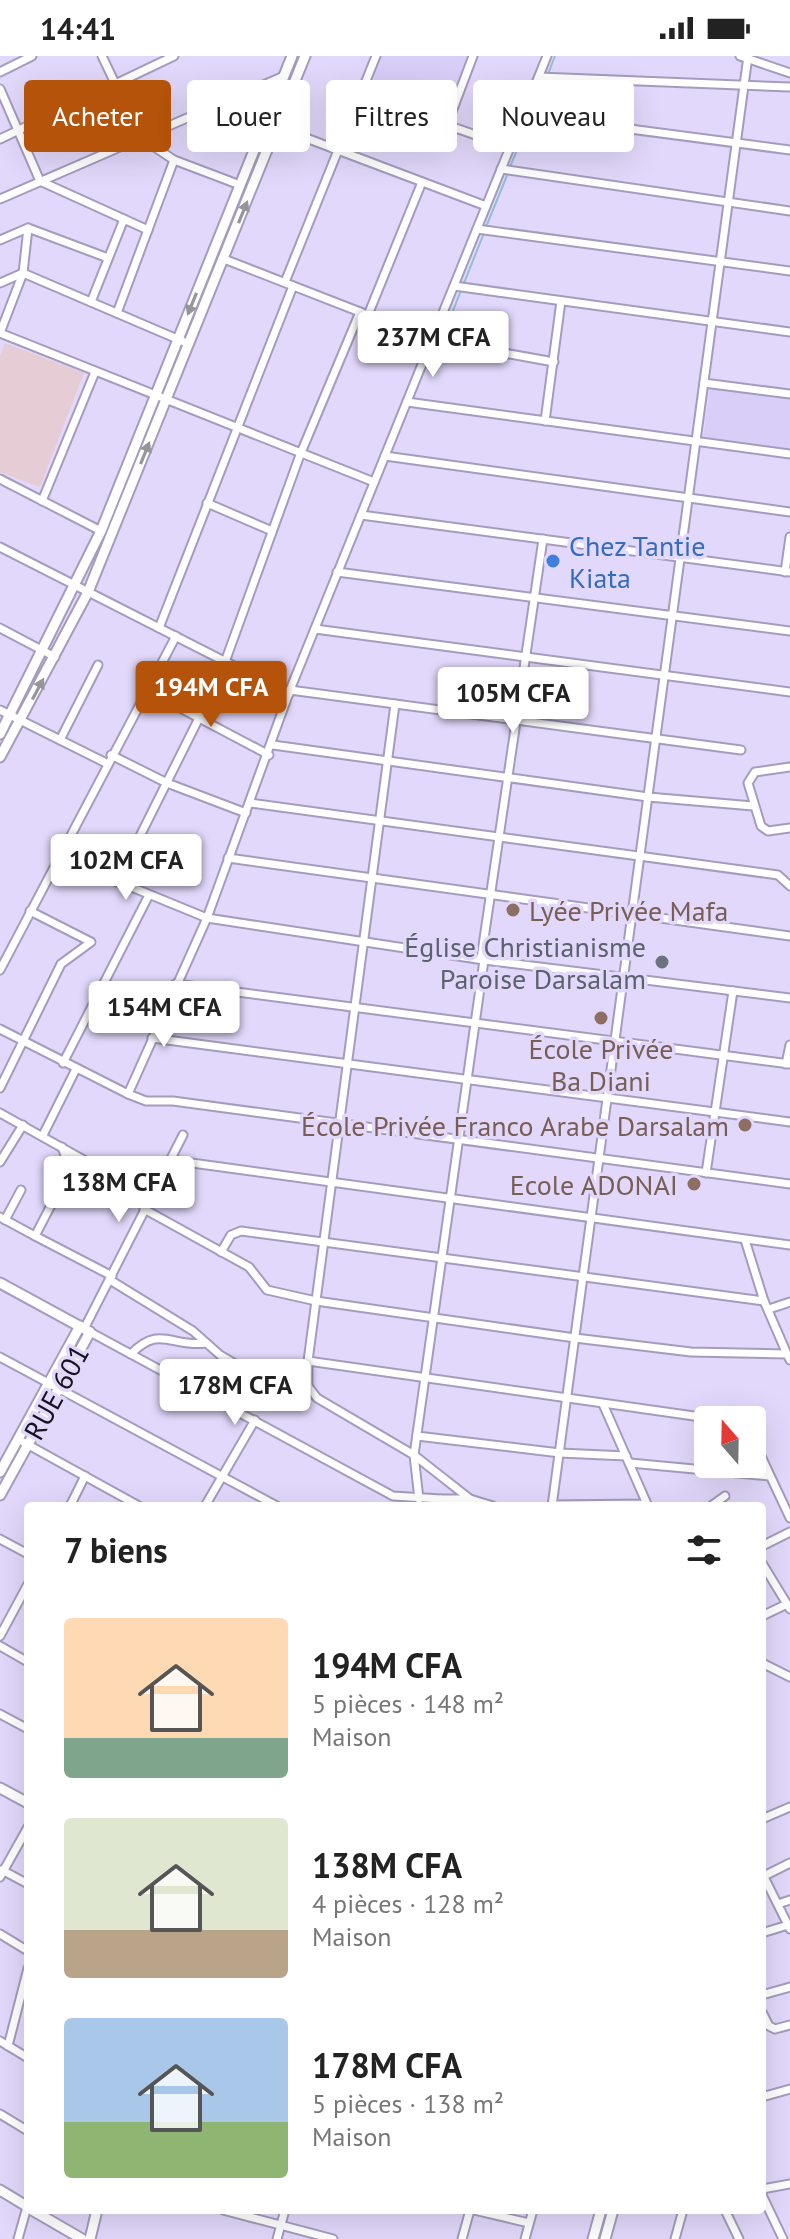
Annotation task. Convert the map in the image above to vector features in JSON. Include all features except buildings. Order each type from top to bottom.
[{"type":"street","points":[[0,72],[32,56]]},
{"type":"street","points":[[102,56],[114,80]]},
{"type":"street","points":[[124,80],[174,56]]},
{"type":"street","points":[[0,734],[77,586],[101,531],[292,56]]},
{"type":"street","points":[[296,80],[305,56]]},
{"type":"street","points":[[367,80],[376,56]]},
{"type":"street","points":[[457,98],[473,56]]},
{"type":"street","points":[[538,80],[547,56]]},
{"type":"street","points":[[552,1502],[736,143],[745,57],[790,73]]},
{"type":"street","points":[[171,125],[284,76]]},
{"type":"street","points":[[539,77],[790,87]]},
{"type":"street","points":[[0,89],[40,181],[148,230]]},
{"type":"street","points":[[0,139],[24,127]]},
{"type":"street","points":[[634,130],[790,150]]},
{"type":"street","points":[[0,199],[108,152]]},
{"type":"street","points":[[162,152],[174,160],[240,185]]},
{"type":"street","points":[[0,757],[88,592],[267,152]]},
{"type":"street","points":[[159,628],[338,152]]},
{"type":"street","points":[[344,152],[486,206]]},
{"type":"street","points":[[128,1094],[207,918],[273,745],[289,692],[508,152]]},
{"type":"street","points":[[117,313],[174,160]]},
{"type":"street","points":[[501,169],[790,211]]},
{"type":"street","points":[[117,882],[226,662],[300,455],[422,182]]},
{"type":"street","points":[[91,302],[124,219]]},
{"type":"street","points":[[0,240],[28,228],[108,258]]},
{"type":"street","points":[[28,228],[23,273],[0,333],[374,482]]},
{"type":"street","points":[[477,229],[790,271]]},
{"type":"street","points":[[224,259],[432,340],[554,362]]},
{"type":"street","points":[[0,283],[23,273],[189,344]]},
{"type":"street","points":[[454,286],[790,332]]},
{"type":"street","points":[[545,421],[561,301]]},
{"type":"street","points":[[42,501],[95,372]]},
{"type":"street","points":[[704,383],[790,394]]},
{"type":"street","points":[[407,402],[790,454]]},
{"type":"street","points":[[385,456],[790,512]]},
{"type":"street","points":[[0,479],[101,531]]},
{"type":"street","points":[[207,503],[272,531]]},
{"type":"street","points":[[361,515],[788,572],[790,537]]},
{"type":"street","points":[[419,1499],[414,1455],[543,539]]},
{"type":"street","points":[[0,547],[289,692],[741,750]]},
{"type":"street","points":[[337,572],[790,631]]},
{"type":"street","points":[[0,628],[55,657]]},
{"type":"street","points":[[315,629],[790,692]]},
{"type":"street","points":[[0,970],[106,763],[176,636]]},
{"type":"street","points":[[60,740],[98,665]]},
{"type":"street","points":[[146,690],[269,755]]},
{"type":"street","points":[[395,704],[308,1361],[308,1386],[317,1398],[414,1455],[470,1499]]},
{"type":"street","points":[[0,710],[106,763]]},
{"type":"street","points":[[273,745],[648,797],[753,806]]},
{"type":"street","points":[[111,755],[167,783],[246,813]]},
{"type":"street","points":[[790,767],[750,776],[753,806],[761,826],[768,831],[790,828]]},
{"type":"street","points":[[250,803],[778,875],[790,886]]},
{"type":"street","points":[[58,857],[207,918],[483,960],[790,998]]},
{"type":"street","points":[[228,858],[790,936]]},
{"type":"street","points":[[63,1063],[149,895]]},
{"type":"street","points":[[0,1088],[61,964],[91,942],[30,911]]},
{"type":"street","points":[[175,984],[788,1064],[790,1045]]},
{"type":"street","points":[[706,1173],[733,991]]},
{"type":"street","points":[[0,1029],[63,1063],[146,1101],[173,1101],[790,1184]]},
{"type":"street","points":[[152,1038],[790,1122]]},
{"type":"street","points":[[43,1135],[76,1069]]},
{"type":"street","points":[[0,1113],[150,1197]]},
{"type":"street","points":[[0,1162],[23,1125]]},
{"type":"street","points":[[85,1329],[183,1135]]},
{"type":"street","points":[[35,1236],[70,1169],[62,1147]]},
{"type":"street","points":[[170,1160],[790,1245]]},
{"type":"street","points":[[21,1190],[3,1218],[111,1278],[257,1377],[308,1386]]},
{"type":"street","points":[[144,1209],[249,1267],[267,1290],[316,1301],[575,1338],[691,1352],[789,1357],[764,1301],[745,1240]]},
{"type":"street","points":[[221,1252],[231,1235],[241,1231],[764,1301]]},
{"type":"street","points":[[0,1283],[393,1496],[480,1502]]},
{"type":"street","points":[[769,1309],[790,1302]]},
{"type":"street","name":"RUE 601","points":[[0,1495],[23,1442],[85,1329]]},
{"type":"street","points":[[131,1354],[143,1341],[158,1336],[193,1345],[206,1343]]},
{"type":"street","points":[[0,1357],[270,1502]]},
{"type":"street","points":[[308,1361],[694,1416]]},
{"type":"street","points":[[603,1404],[645,1502]]},
{"type":"street","points":[[207,1502],[255,1420]]},
{"type":"street","points":[[417,1436],[769,1476]]},
{"type":"street","points":[[23,1442],[132,1502]]},
{"type":"street","name":"RUE 601","points":[[0,1472],[23,1442]]},
{"type":"street","points":[[766,1469],[790,1518]]},
{"type":"street","points":[[72,1502],[85,1476]]},
{"type":"street","points":[[390,1502],[393,1496]]},
{"type":"street","points":[[717,1502],[725,1496]]},
{"type":"street","points":[[441,1499],[446,1502]]},
{"type":"street","points":[[766,1544],[790,1532]]},
{"type":"street","points":[[0,1539],[24,1552]]},
{"type":"street","points":[[766,1570],[788,1606],[766,1614]]},
{"type":"street","points":[[0,1636],[24,1591]]},
{"type":"street","points":[[0,1646],[24,1660]]},
{"type":"street","points":[[766,1665],[790,1677]]},
{"type":"street","points":[[0,1714],[24,1727]]},
{"type":"street","points":[[0,1788],[24,1801]]},
{"type":"street","points":[[766,1817],[790,1807]]},
{"type":"street","points":[[24,1834],[1,1872],[24,1882]]},
{"type":"street","points":[[766,1873],[790,1863]]},
{"type":"street","points":[[766,1880],[789,1927],[766,1932]]},
{"type":"street","points":[[778,1904],[790,1900]]},
{"type":"street","points":[[0,1934],[24,1949]]},
{"type":"street","points":[[24,1981],[4,2044],[24,2056]]},
{"type":"street","points":[[766,1994],[790,1987]]},
{"type":"street","points":[[766,2020],[775,2029],[790,2025]]},
{"type":"street","points":[[766,2096],[790,2089]]},
{"type":"street","points":[[780,2094],[790,2098]]},
{"type":"street","points":[[0,2114],[24,2129]]},
{"type":"street","points":[[766,2188],[790,2184]]},
{"type":"street","points":[[0,2190],[24,2205]]},
{"type":"street","points":[[766,2203],[783,2239]]},
{"type":"street","points":[[18,2239],[27,2214]]},
{"type":"street","points":[[39,2214],[82,2239]]},
{"type":"street","points":[[90,2239],[96,2214]]},
{"type":"street","points":[[239,2214],[333,2239]]},
{"type":"street","points":[[277,2239],[284,2214]]},
{"type":"street","points":[[462,2239],[471,2214]]},
{"type":"street","points":[[490,2214],[529,2223]]},
{"type":"street","points":[[525,2239],[532,2214]]},
{"type":"street","points":[[593,2239],[600,2214]]},
{"type":"street","points":[[605,2239],[612,2214]]},
{"type":"street","points":[[675,2239],[682,2214]]},
{"type":"street","points":[[727,2214],[739,2239]]},
{"type":"shaded area","points":[[379,56],[469,56],[457,90],[457,80],[369,80]]},
{"type":"shaded area","points":[[5,343],[84,373],[40,487],[0,472],[0,357]]},
{"type":"shaded area","points":[[710,388],[790,398],[790,450],[703,439]]},
{"type":"waterway","points":[[548,74],[555,56]]},
{"type":"waterway","points":[[510,167],[516,152]]},
{"type":"waterway","points":[[486,227],[508,173]]},
{"type":"waterway","points":[[442,338],[484,233]]},
{"type":"place","name":"Chez Tantie Kiata","points":[[553,561]]},
{"type":"place","name":"Lyée Privée Mafa","points":[[513,910]]},
{"type":"place","name":"Église Christianisme Paroise Darsalam","points":[[662,962]]},
{"type":"place","name":"École Privée Ba Diani","points":[[601,1018]]},
{"type":"place","name":"École Privée Franco Arabe Darsalam","points":[[745,1125]]},
{"type":"place","name":"Ecole ADONAI","points":[[694,1184]]}]
